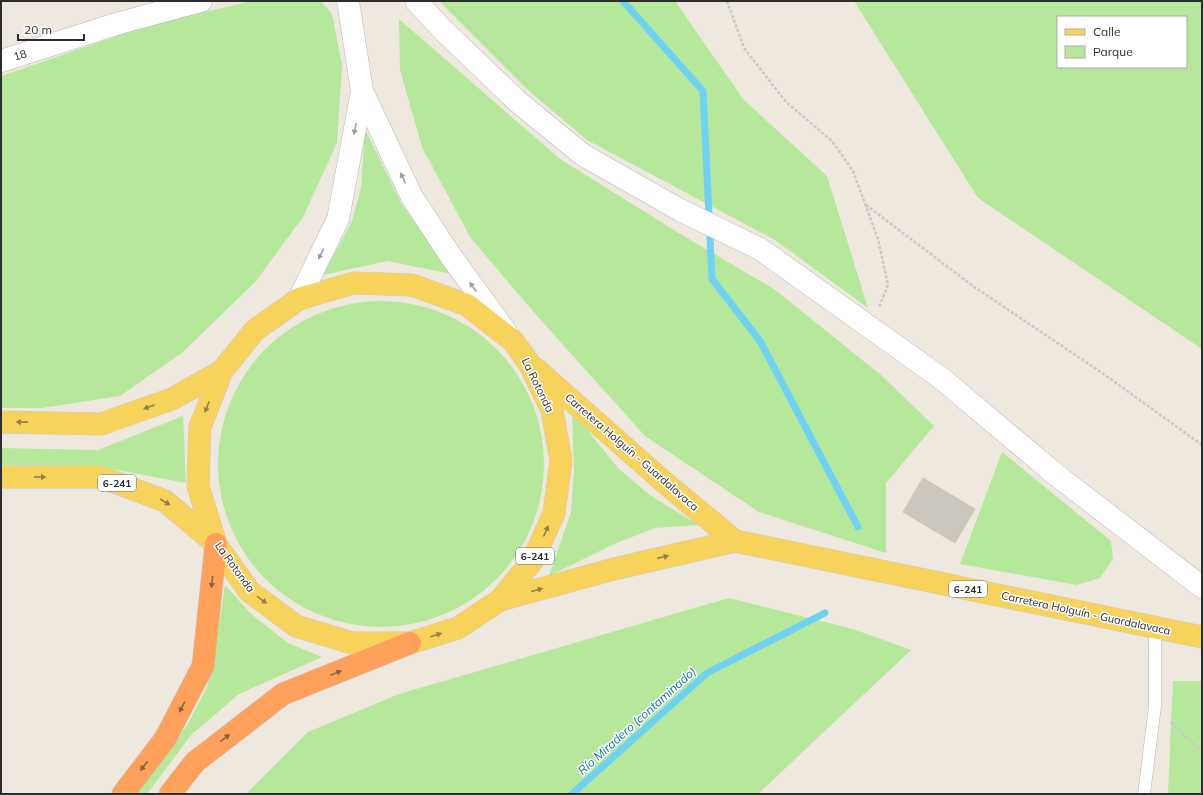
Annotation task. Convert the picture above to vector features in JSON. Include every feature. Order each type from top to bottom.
[{"type":"highway","points":[[123,794],[165,739],[203,666],[216,544]]},
{"type":"highway","points":[[170,794],[195,762],[283,694],[410,643]]},
{"type":"main road","name":"La Rotonda","points":[[354,283],[412,285],[467,305],[513,342],[529,363],[552,410],[561,461],[554,513],[533,560],[500,600],[458,628],[410,643],[352,643],[296,626],[250,591],[216,544],[198,486],[200,427],[222,371],[255,330],[299,300],[354,283]]},
{"type":"main road","name":"Carretera Holguín - Guardalavaca","points":[[529,363],[664,482],[735,541]]},
{"type":"main road","name":"6-241","points":[[1,422],[101,424],[172,399],[222,371]]},
{"type":"main road","name":"6-241","points":[[1,477],[101,477],[165,501],[216,544]]},
{"type":"main road","name":"Carretera Holguín - Guardalavaca","points":[[500,600],[614,569],[735,541],[1202,637]]},
{"type":"street","name":"18","points":[[1,61],[116,24],[201,1]]},
{"type":"street","points":[[348,1],[362,91],[412,197],[450,255],[513,342]]},
{"type":"street","points":[[416,1],[442,29],[517,101],[583,155],[695,218],[760,249],[941,378],[1055,474],[1202,587]]},
{"type":"street","points":[[299,300],[338,219],[362,91]]},
{"type":"lane","points":[[1144,794],[1155,706],[1155,627]]},
{"type":"path","points":[[727,1],[744,48],[786,102],[832,140],[853,171],[878,239],[888,285],[870,328]]},
{"type":"path","points":[[866,205],[973,286],[1105,375],[1202,445]]},
{"type":"path","points":[[1155,706],[1202,752]]},
{"type":"green space","points":[[252,1],[321,1],[332,14],[342,65],[337,143],[303,217],[256,281],[183,352],[120,396],[42,408],[1,408],[1,76],[152,24]]},
{"type":"green space","points":[[439,1],[675,1],[743,99],[827,176],[868,308],[775,240],[587,140],[529,91]]},
{"type":"green space","points":[[854,1],[1202,1],[1202,349],[978,198]]},
{"type":"green space","points":[[399,19],[560,159],[682,235],[774,289],[881,375],[934,426],[886,483],[886,553],[759,512],[645,436],[537,316],[470,237],[422,147],[400,70]]},
{"type":"green space","points":[[365,129],[401,203],[452,274],[387,261],[323,275],[352,221],[361,188]]},
{"type":"green space","points":[[365,301],[397,301],[444,313],[472,328],[497,348],[517,373],[532,401],[541,432],[544,448],[544,480],[541,496],[532,527],[517,555],[497,580],[472,600],[444,615],[397,627],[365,627],[334,620],[318,615],[304,608],[277,590],[265,580],[255,568],[237,541],[230,527],[225,511],[218,480],[218,448],[225,417],[230,401],[237,387],[255,360],[265,348],[277,338],[304,320],[318,313],[334,308]]},
{"type":"green space","points":[[572,411],[618,468],[651,496],[699,525],[655,528],[614,544],[549,576],[571,512],[574,470]]},
{"type":"green space","points":[[183,416],[186,483],[102,467],[1,465],[1,448],[98,450]]},
{"type":"green space","points":[[1002,452],[1111,541],[1113,559],[1100,578],[1077,585],[960,564]]},
{"type":"green space","points":[[225,585],[251,614],[288,643],[322,657],[239,694],[191,735],[147,794],[136,794],[187,725],[207,687],[217,640]]},
{"type":"green space","points":[[729,598],[853,629],[911,650],[758,794],[246,794],[308,732],[399,694]]},
{"type":"green space","points":[[1173,681],[1202,681],[1202,794],[1168,794]]},
{"type":"building","points":[[923,478],[975,509],[955,543],[903,512]]},
{"type":"waterway","points":[[623,1],[703,91],[712,279],[760,341],[858,527]]},
{"type":"waterway","name":"Río Miradero (contaminado)","points":[[572,794],[707,673],[825,613]]}]
